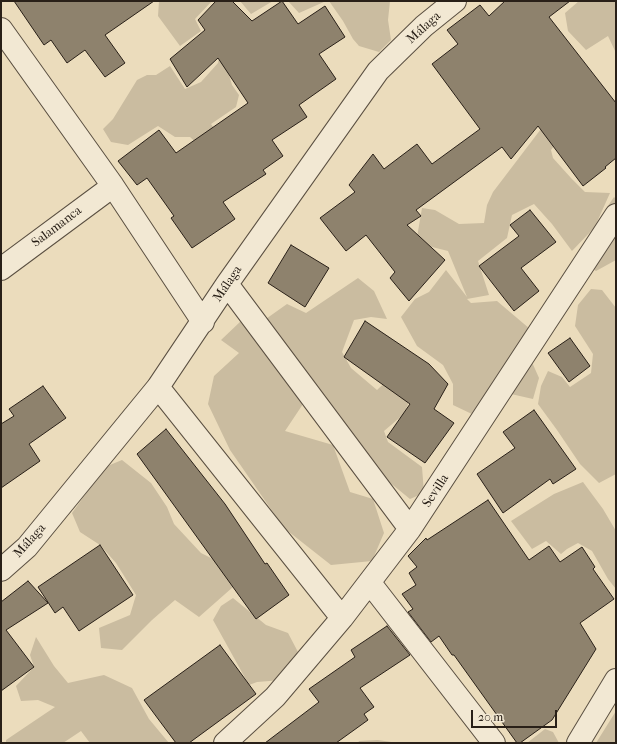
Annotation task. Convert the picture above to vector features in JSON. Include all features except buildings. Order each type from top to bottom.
[{"type":"street","name":"Málaga","points":[[1,570],[27,547],[158,387],[228,284],[378,71],[424,26],[455,1]]},
{"type":"street","points":[[1,29],[113,186],[203,322]]},
{"type":"street","name":"Salamanca","points":[[1,269],[113,186]]},
{"type":"street","name":"Sevilla","points":[[225,743],[275,697],[342,618],[410,529],[616,215]]},
{"type":"street","points":[[228,284],[410,529]]},
{"type":"street","points":[[158,387],[342,618]]},
{"type":"street","points":[[370,583],[494,743]]},
{"type":"street","points":[[578,743],[616,680]]},
{"type":"shaded area","points":[[159,1],[212,1],[195,19],[201,31],[180,46],[158,16]]},
{"type":"shaded area","points":[[240,1],[273,1],[251,14]]},
{"type":"shaded area","points":[[288,1],[326,1],[299,13]]},
{"type":"shaded area","points":[[329,1],[390,1],[388,20],[391,40],[379,52],[359,46]]},
{"type":"shaded area","points":[[579,1],[616,1],[616,53],[608,36],[586,50],[568,31],[565,13]]},
{"type":"shaded area","points":[[221,47],[232,85],[239,95],[236,107],[211,124],[216,131],[204,150],[190,137],[175,137],[158,126],[128,145],[111,142],[103,129],[113,119],[137,80],[147,75],[156,75],[170,66],[185,89],[201,82],[218,63]]},
{"type":"shaded area","points":[[544,125],[562,135],[551,150],[553,158],[571,178],[585,192],[610,193],[597,222],[614,197],[616,199],[616,260],[596,271],[584,264],[582,248],[594,228],[572,251],[552,224],[534,204],[512,215],[507,238],[478,261],[489,295],[467,299],[471,303],[497,301],[530,329],[527,351],[539,378],[533,399],[511,394],[474,415],[453,405],[453,384],[443,365],[417,346],[401,317],[415,299],[429,292],[446,270],[467,297],[448,251],[416,243],[422,208],[435,210],[459,224],[484,223],[487,205],[493,192]]},
{"type":"shaded area","points":[[358,278],[374,291],[387,319],[371,317],[354,320],[342,352],[351,368],[377,390],[395,373],[415,387],[404,414],[384,431],[388,442],[422,467],[424,493],[410,499],[372,468],[305,401],[285,431],[333,445],[350,492],[373,499],[384,533],[372,561],[331,565],[284,528],[230,450],[208,404],[214,376],[239,353],[221,340],[241,321],[297,392],[263,321],[287,304],[306,313]]},
{"type":"shaded area","points":[[591,289],[602,290],[616,308],[616,474],[599,483],[580,464],[538,404],[541,386],[548,371],[562,377],[570,387],[591,373],[593,354],[575,326],[578,305]]},
{"type":"shaded area","points":[[122,460],[151,483],[167,507],[174,524],[201,553],[225,565],[233,587],[199,617],[175,600],[152,620],[122,650],[101,648],[99,628],[130,615],[136,595],[116,563],[100,545],[80,532],[72,513],[105,467]]},
{"type":"shaded area","points":[[583,482],[603,509],[616,531],[616,589],[608,579],[592,551],[578,543],[561,554],[546,541],[532,549],[511,521],[554,494]]},
{"type":"shaded area","points":[[233,598],[266,625],[288,633],[298,652],[282,680],[257,682],[249,685],[213,620],[221,606]]},
{"type":"shaded area","points":[[36,637],[54,666],[68,683],[104,675],[132,688],[149,719],[169,743],[90,743],[81,731],[63,743],[6,743],[6,740],[55,707],[38,700],[21,701],[16,686],[34,667],[30,655]]},
{"type":"shaded area","points":[[616,711],[616,743],[596,743]]},
{"type":"shaded area","points":[[545,729],[553,732],[559,743],[527,743]]},
{"type":"shaded area","points":[[377,740],[398,743],[358,743],[359,741]]}]
